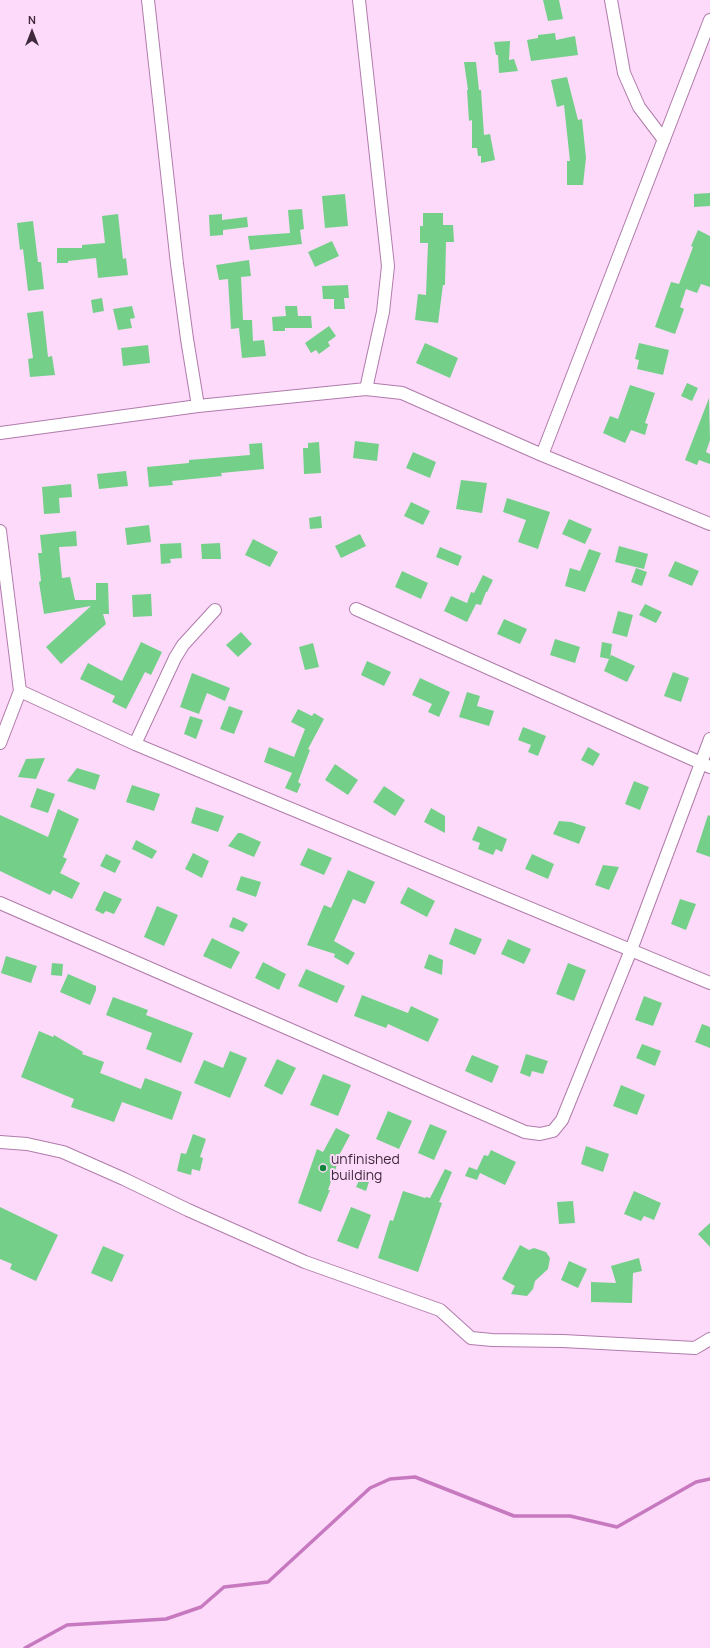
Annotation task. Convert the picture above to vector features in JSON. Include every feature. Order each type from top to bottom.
[{"type":"street","points":[[148,0],[186,339],[198,406]]},
{"type":"street","points":[[359,0],[388,266],[383,312],[366,389]]},
{"type":"street","points":[[611,0],[624,73],[639,107],[664,140]]},
{"type":"street","points":[[542,455],[710,20]]},
{"type":"street","points":[[0,433],[198,406],[366,389],[402,393],[542,455],[710,524]]},
{"type":"street","points":[[0,530],[20,691],[0,743]]},
{"type":"street","points":[[356,609],[705,765]]},
{"type":"street","points":[[135,744],[174,658],[183,645],[215,610]]},
{"type":"street","points":[[20,691],[135,744],[710,983]]},
{"type":"street","points":[[0,903],[525,1132],[540,1134],[553,1131],[562,1120],[705,765],[710,740]]},
{"type":"street","points":[[0,1142],[27,1144],[63,1152],[305,1262],[440,1310],[471,1338],[695,1348],[710,1339]]},
{"type":"building","points":[[543,0],[559,0],[563,19],[548,21]]},
{"type":"building","points":[[555,33],[556,40],[575,36],[578,55],[531,61],[527,40],[538,38],[538,35]]},
{"type":"building","points":[[510,41],[509,60],[514,59],[518,71],[499,73],[498,55],[496,55],[494,42]]},
{"type":"building","points":[[464,62],[476,62],[479,90],[481,90],[484,135],[490,134],[495,160],[481,163],[481,156],[478,156],[477,148],[472,148],[472,120],[469,121],[468,90]]},
{"type":"building","points":[[567,77],[578,120],[582,119],[586,158],[583,185],[567,185],[567,161],[570,161],[564,105],[557,107],[551,80]]},
{"type":"building","points":[[710,193],[710,206],[694,207],[694,194]]},
{"type":"building","points":[[345,194],[348,226],[325,228],[322,196]]},
{"type":"building","points":[[302,209],[304,229],[300,230],[302,244],[250,250],[248,236],[290,233],[288,210]]},
{"type":"building","points":[[423,213],[443,213],[443,225],[453,225],[454,242],[446,242],[445,285],[443,285],[438,323],[415,320],[418,294],[426,295],[428,243],[420,243],[420,226],[423,226]]},
{"type":"building","points":[[118,214],[123,259],[126,258],[128,275],[98,278],[96,258],[68,261],[68,263],[57,263],[57,248],[82,248],[82,245],[105,243],[102,216]]},
{"type":"building","points":[[222,214],[222,220],[247,217],[248,227],[223,230],[223,235],[210,236],[209,215]]},
{"type":"building","points":[[33,221],[38,262],[41,262],[44,289],[28,291],[23,249],[20,250],[17,223]]},
{"type":"building","points":[[698,230],[710,236],[710,287],[701,284],[697,293],[686,289],[680,307],[684,309],[675,334],[655,327],[671,282],[679,284],[693,247],[691,246]]},
{"type":"building","points":[[332,241],[339,256],[315,267],[308,252]]},
{"type":"building","points":[[249,260],[251,276],[241,277],[243,320],[252,320],[253,341],[264,340],[266,356],[242,358],[239,328],[231,329],[228,279],[219,280],[216,265]]},
{"type":"building","points":[[348,285],[349,298],[344,298],[345,309],[334,309],[334,299],[323,299],[322,286]]},
{"type":"building","points":[[102,298],[104,311],[93,313],[91,300]]},
{"type":"building","points":[[132,306],[135,318],[130,319],[132,328],[118,330],[113,309]]},
{"type":"building","points":[[285,306],[297,306],[298,316],[311,316],[312,328],[285,328],[285,331],[273,331],[272,317],[286,316]]},
{"type":"building","points":[[43,311],[48,357],[52,356],[55,375],[30,377],[28,359],[33,358],[27,313]]},
{"type":"building","points":[[329,326],[336,336],[328,342],[330,346],[319,354],[316,350],[311,353],[305,343]]},
{"type":"building","points":[[425,343],[458,358],[450,378],[416,363]]},
{"type":"building","points":[[639,343],[669,350],[663,375],[637,369],[639,360],[635,359]]},
{"type":"building","points":[[148,345],[150,363],[123,366],[121,348]]},
{"type":"building","points":[[687,383],[698,388],[692,401],[681,396]]},
{"type":"building","points":[[630,385],[655,393],[645,423],[648,424],[645,435],[631,430],[625,443],[603,433],[610,416],[618,419]]},
{"type":"building","points":[[709,398],[710,440],[706,452],[710,454],[710,464],[699,460],[697,465],[685,460]]},
{"type":"building","points":[[355,441],[379,444],[377,461],[353,458]]},
{"type":"building","points":[[319,442],[321,473],[304,474],[303,448],[308,448],[308,443]]},
{"type":"building","points":[[262,443],[264,469],[221,473],[222,476],[172,481],[173,485],[149,487],[147,467],[189,463],[189,460],[250,455],[249,444]]},
{"type":"building","points":[[413,452],[436,462],[430,478],[406,468]]},
{"type":"building","points":[[126,471],[128,486],[99,489],[97,474]]},
{"type":"building","points":[[461,480],[487,483],[482,513],[456,509]]},
{"type":"building","points":[[71,484],[72,497],[59,498],[60,513],[44,514],[42,487]]},
{"type":"building","points":[[507,498],[550,512],[538,549],[518,542],[526,520],[503,512]]},
{"type":"building","points":[[411,502],[430,511],[423,525],[404,516]]},
{"type":"building","points":[[321,516],[322,528],[310,529],[309,518]]},
{"type":"building","points":[[569,519],[592,529],[585,544],[562,534]]},
{"type":"building","points":[[149,525],[151,542],[127,545],[125,528]]},
{"type":"building","points":[[76,531],[77,546],[59,547],[62,578],[70,577],[75,600],[96,600],[96,583],[108,583],[109,614],[103,614],[106,624],[61,664],[46,647],[91,606],[44,614],[39,582],[41,581],[38,553],[42,553],[40,535]]},
{"type":"building","points":[[360,534],[366,546],[341,558],[335,546]]},
{"type":"building","points":[[253,539],[278,552],[270,567],[245,555]]},
{"type":"building","points":[[181,543],[182,558],[170,559],[171,563],[161,564],[160,544]]},
{"type":"building","points":[[220,543],[221,559],[202,559],[201,544]]},
{"type":"building","points":[[619,546],[648,554],[644,569],[615,562]]},
{"type":"building","points":[[440,547],[462,556],[458,566],[436,557]]},
{"type":"building","points":[[589,549],[601,553],[585,592],[565,586],[570,568],[580,571]]},
{"type":"building","points":[[675,561],[699,571],[692,586],[668,576]]},
{"type":"building","points":[[636,568],[647,572],[642,586],[631,582]]},
{"type":"building","points":[[402,571],[428,583],[421,599],[395,587]]},
{"type":"building","points":[[483,575],[493,580],[481,605],[476,604],[467,622],[444,611],[451,596],[467,603],[471,592],[474,593]]},
{"type":"building","points":[[151,594],[152,616],[133,617],[132,595]]},
{"type":"building","points":[[645,604],[662,612],[656,623],[639,615]]},
{"type":"building","points":[[618,611],[633,615],[627,637],[612,633]]},
{"type":"building","points":[[504,619],[527,629],[520,644],[497,634]]},
{"type":"building","points":[[241,632],[252,644],[238,657],[226,645]]},
{"type":"building","points":[[555,639],[580,647],[575,663],[550,655]]},
{"type":"building","points":[[141,642],[162,652],[151,675],[145,672],[126,709],[112,702],[115,696],[80,679],[88,663],[122,681]]},
{"type":"building","points":[[602,642],[612,644],[610,658],[611,655],[635,666],[627,682],[604,671],[609,659],[600,657]]},
{"type":"building","points":[[313,643],[319,667],[305,670],[299,647]]},
{"type":"building","points":[[367,661],[391,672],[384,686],[361,675]]},
{"type":"building","points":[[673,672],[689,678],[681,702],[664,696]]},
{"type":"building","points":[[192,673],[230,688],[225,701],[207,693],[199,714],[180,707]]},
{"type":"building","points":[[420,678],[450,692],[439,717],[428,712],[432,704],[412,695]]},
{"type":"building","points":[[467,692],[480,696],[477,706],[494,711],[489,726],[459,717]]},
{"type":"building","points":[[229,706],[243,711],[234,734],[220,729]]},
{"type":"building","points":[[298,709],[312,716],[314,713],[324,719],[308,749],[310,750],[298,782],[301,784],[297,793],[285,788],[292,773],[264,762],[269,747],[294,757],[305,729],[291,722]]},
{"type":"building","points":[[190,716],[203,720],[196,739],[184,734]]},
{"type":"building","points":[[523,727],[546,736],[538,756],[528,752],[531,745],[518,740]]},
{"type":"building","points":[[588,747],[600,754],[593,766],[581,760]]},
{"type":"building","points":[[45,758],[36,779],[18,777],[26,759]]},
{"type":"building","points":[[335,764],[358,780],[348,795],[325,780]]},
{"type":"building","points":[[77,768],[100,775],[95,790],[67,781]]},
{"type":"building","points":[[634,781],[649,787],[640,810],[625,804]]},
{"type":"building","points":[[132,785],[160,794],[154,811],[126,802]]},
{"type":"building","points":[[384,786],[405,800],[395,816],[373,802]]},
{"type":"building","points":[[37,788],[55,794],[48,813],[30,807]]},
{"type":"building","points":[[196,807],[224,816],[218,832],[191,823]]},
{"type":"building","points":[[431,808],[445,816],[445,833],[424,822]]},
{"type":"building","points":[[58,809],[79,819],[63,857],[67,859],[60,873],[80,883],[72,899],[53,890],[50,895],[0,871],[0,815],[48,837]]},
{"type":"building","points":[[708,815],[710,816],[710,857],[696,852]]},
{"type":"building","points":[[559,821],[571,822],[586,827],[579,844],[553,834]]},
{"type":"building","points":[[478,826],[507,839],[502,852],[496,849],[493,855],[478,849],[480,843],[472,840]]},
{"type":"building","points":[[238,833],[261,842],[254,857],[228,846]]},
{"type":"building","points":[[136,840],[157,851],[152,859],[132,849]]},
{"type":"building","points":[[308,848],[332,858],[324,875],[300,865]]},
{"type":"building","points":[[193,853],[209,861],[202,878],[185,869]]},
{"type":"building","points":[[106,854],[121,861],[115,873],[100,866]]},
{"type":"building","points":[[532,854],[554,864],[548,879],[525,869]]},
{"type":"building","points":[[603,865],[619,867],[609,890],[595,885]]},
{"type":"building","points":[[348,870],[375,882],[365,904],[353,899],[334,941],[355,953],[348,965],[334,957],[335,954],[307,945],[324,905],[331,908]]},
{"type":"building","points":[[241,876],[261,882],[256,897],[236,890]]},
{"type":"building","points":[[408,887],[435,901],[427,917],[400,903]]},
{"type":"building","points":[[104,891],[122,899],[114,914],[106,911],[103,914],[95,910]]},
{"type":"building","points":[[680,899],[696,904],[686,930],[671,924]]},
{"type":"building","points":[[157,906],[178,915],[164,946],[144,937]]},
{"type":"building","points":[[233,917],[248,924],[243,932],[229,927]]},
{"type":"building","points":[[455,928],[482,939],[475,955],[449,944]]},
{"type":"building","points":[[212,938],[240,952],[231,969],[203,956]]},
{"type":"building","points":[[508,939],[531,949],[524,964],[501,954]]},
{"type":"building","points":[[429,954],[443,960],[442,975],[424,968]]},
{"type":"building","points":[[6,956],[37,966],[31,983],[1,973]]},
{"type":"building","points":[[263,962],[286,974],[279,990],[255,978]]},
{"type":"building","points":[[52,963],[63,964],[62,976],[51,975]]},
{"type":"building","points":[[568,963],[586,970],[574,1001],[556,994]]},
{"type":"building","points":[[306,969],[345,986],[337,1003],[298,986]]},
{"type":"building","points":[[68,974],[96,986],[96,990],[90,1005],[60,992]]},
{"type":"building","points":[[362,995],[408,1013],[411,1006],[439,1019],[428,1042],[388,1024],[386,1028],[354,1016]]},
{"type":"building","points":[[644,996],[662,1003],[653,1026],[635,1020]]},
{"type":"building","points":[[113,997],[148,1010],[146,1015],[193,1033],[181,1063],[146,1049],[152,1033],[106,1015]]},
{"type":"building","points":[[702,1024],[710,1027],[710,1048],[695,1042]]},
{"type":"building","points":[[39,1031],[53,1037],[54,1035],[83,1052],[82,1054],[104,1062],[100,1073],[141,1089],[145,1078],[182,1092],[172,1120],[122,1102],[114,1122],[71,1107],[74,1099],[21,1077]]},
{"type":"building","points":[[642,1044],[661,1051],[655,1066],[636,1058]]},
{"type":"building","points":[[230,1051],[247,1058],[230,1098],[194,1083],[204,1060],[223,1068]]},
{"type":"building","points":[[526,1054],[548,1061],[543,1074],[532,1071],[530,1077],[520,1073]]},
{"type":"building","points":[[472,1055],[499,1066],[492,1083],[465,1071]]},
{"type":"building","points":[[277,1059],[296,1068],[282,1095],[264,1086]]},
{"type":"building","points":[[323,1074],[351,1085],[338,1116],[310,1105]]},
{"type":"building","points":[[621,1085],[645,1095],[637,1115],[613,1106]]},
{"type":"building","points":[[388,1111],[412,1121],[399,1149],[376,1139]]},
{"type":"building","points":[[430,1124],[447,1131],[434,1160],[418,1153]]},
{"type":"building","points":[[336,1128],[350,1135],[336,1161],[338,1162],[328,1190],[330,1190],[321,1212],[298,1203],[317,1149],[323,1152]]},
{"type":"building","points":[[193,1134],[206,1139],[200,1157],[203,1158],[200,1171],[192,1169],[191,1175],[177,1171],[181,1153],[186,1154]]},
{"type":"building","points":[[586,1146],[609,1154],[603,1172],[581,1164]]},
{"type":"building","points":[[491,1150],[516,1162],[505,1185],[480,1173],[477,1180],[465,1176],[469,1167],[477,1170],[484,1155],[488,1156]]},
{"type":"building","points":[[445,1169],[452,1172],[439,1202],[442,1203],[418,1272],[378,1258],[390,1220],[393,1221],[403,1191],[425,1198],[430,1198]]},
{"type":"building","points":[[360,1178],[369,1182],[366,1191],[356,1187]]},
{"type":"building","points":[[634,1191],[661,1203],[654,1220],[644,1216],[641,1221],[624,1214]]},
{"type":"building","points":[[573,1201],[575,1223],[559,1224],[557,1202]]},
{"type":"building","points":[[0,1207],[58,1235],[36,1281],[10,1269],[12,1264],[0,1259]]},
{"type":"building","points":[[351,1207],[371,1215],[358,1249],[337,1241]]},
{"type":"building","points":[[710,1223],[710,1247],[698,1234]]},
{"type":"building","points":[[520,1245],[529,1250],[534,1248],[546,1252],[550,1258],[548,1269],[535,1281],[533,1289],[527,1296],[511,1294],[515,1286],[502,1279]]},
{"type":"building","points":[[103,1246],[124,1255],[112,1282],[91,1273]]},
{"type":"building","points":[[639,1258],[642,1271],[633,1273],[632,1303],[591,1302],[591,1282],[616,1283],[611,1266]]},
{"type":"building","points":[[569,1261],[587,1269],[578,1288],[561,1280]]},
{"type":"waterway","points":[[25,1648],[67,1625],[166,1619],[201,1607],[224,1587],[268,1582],[370,1488],[390,1479],[415,1477],[514,1516],[570,1516],[617,1527],[696,1482],[710,1479]]},
{"type":"place","name":"unfinished building","points":[[323,1168]]}]
